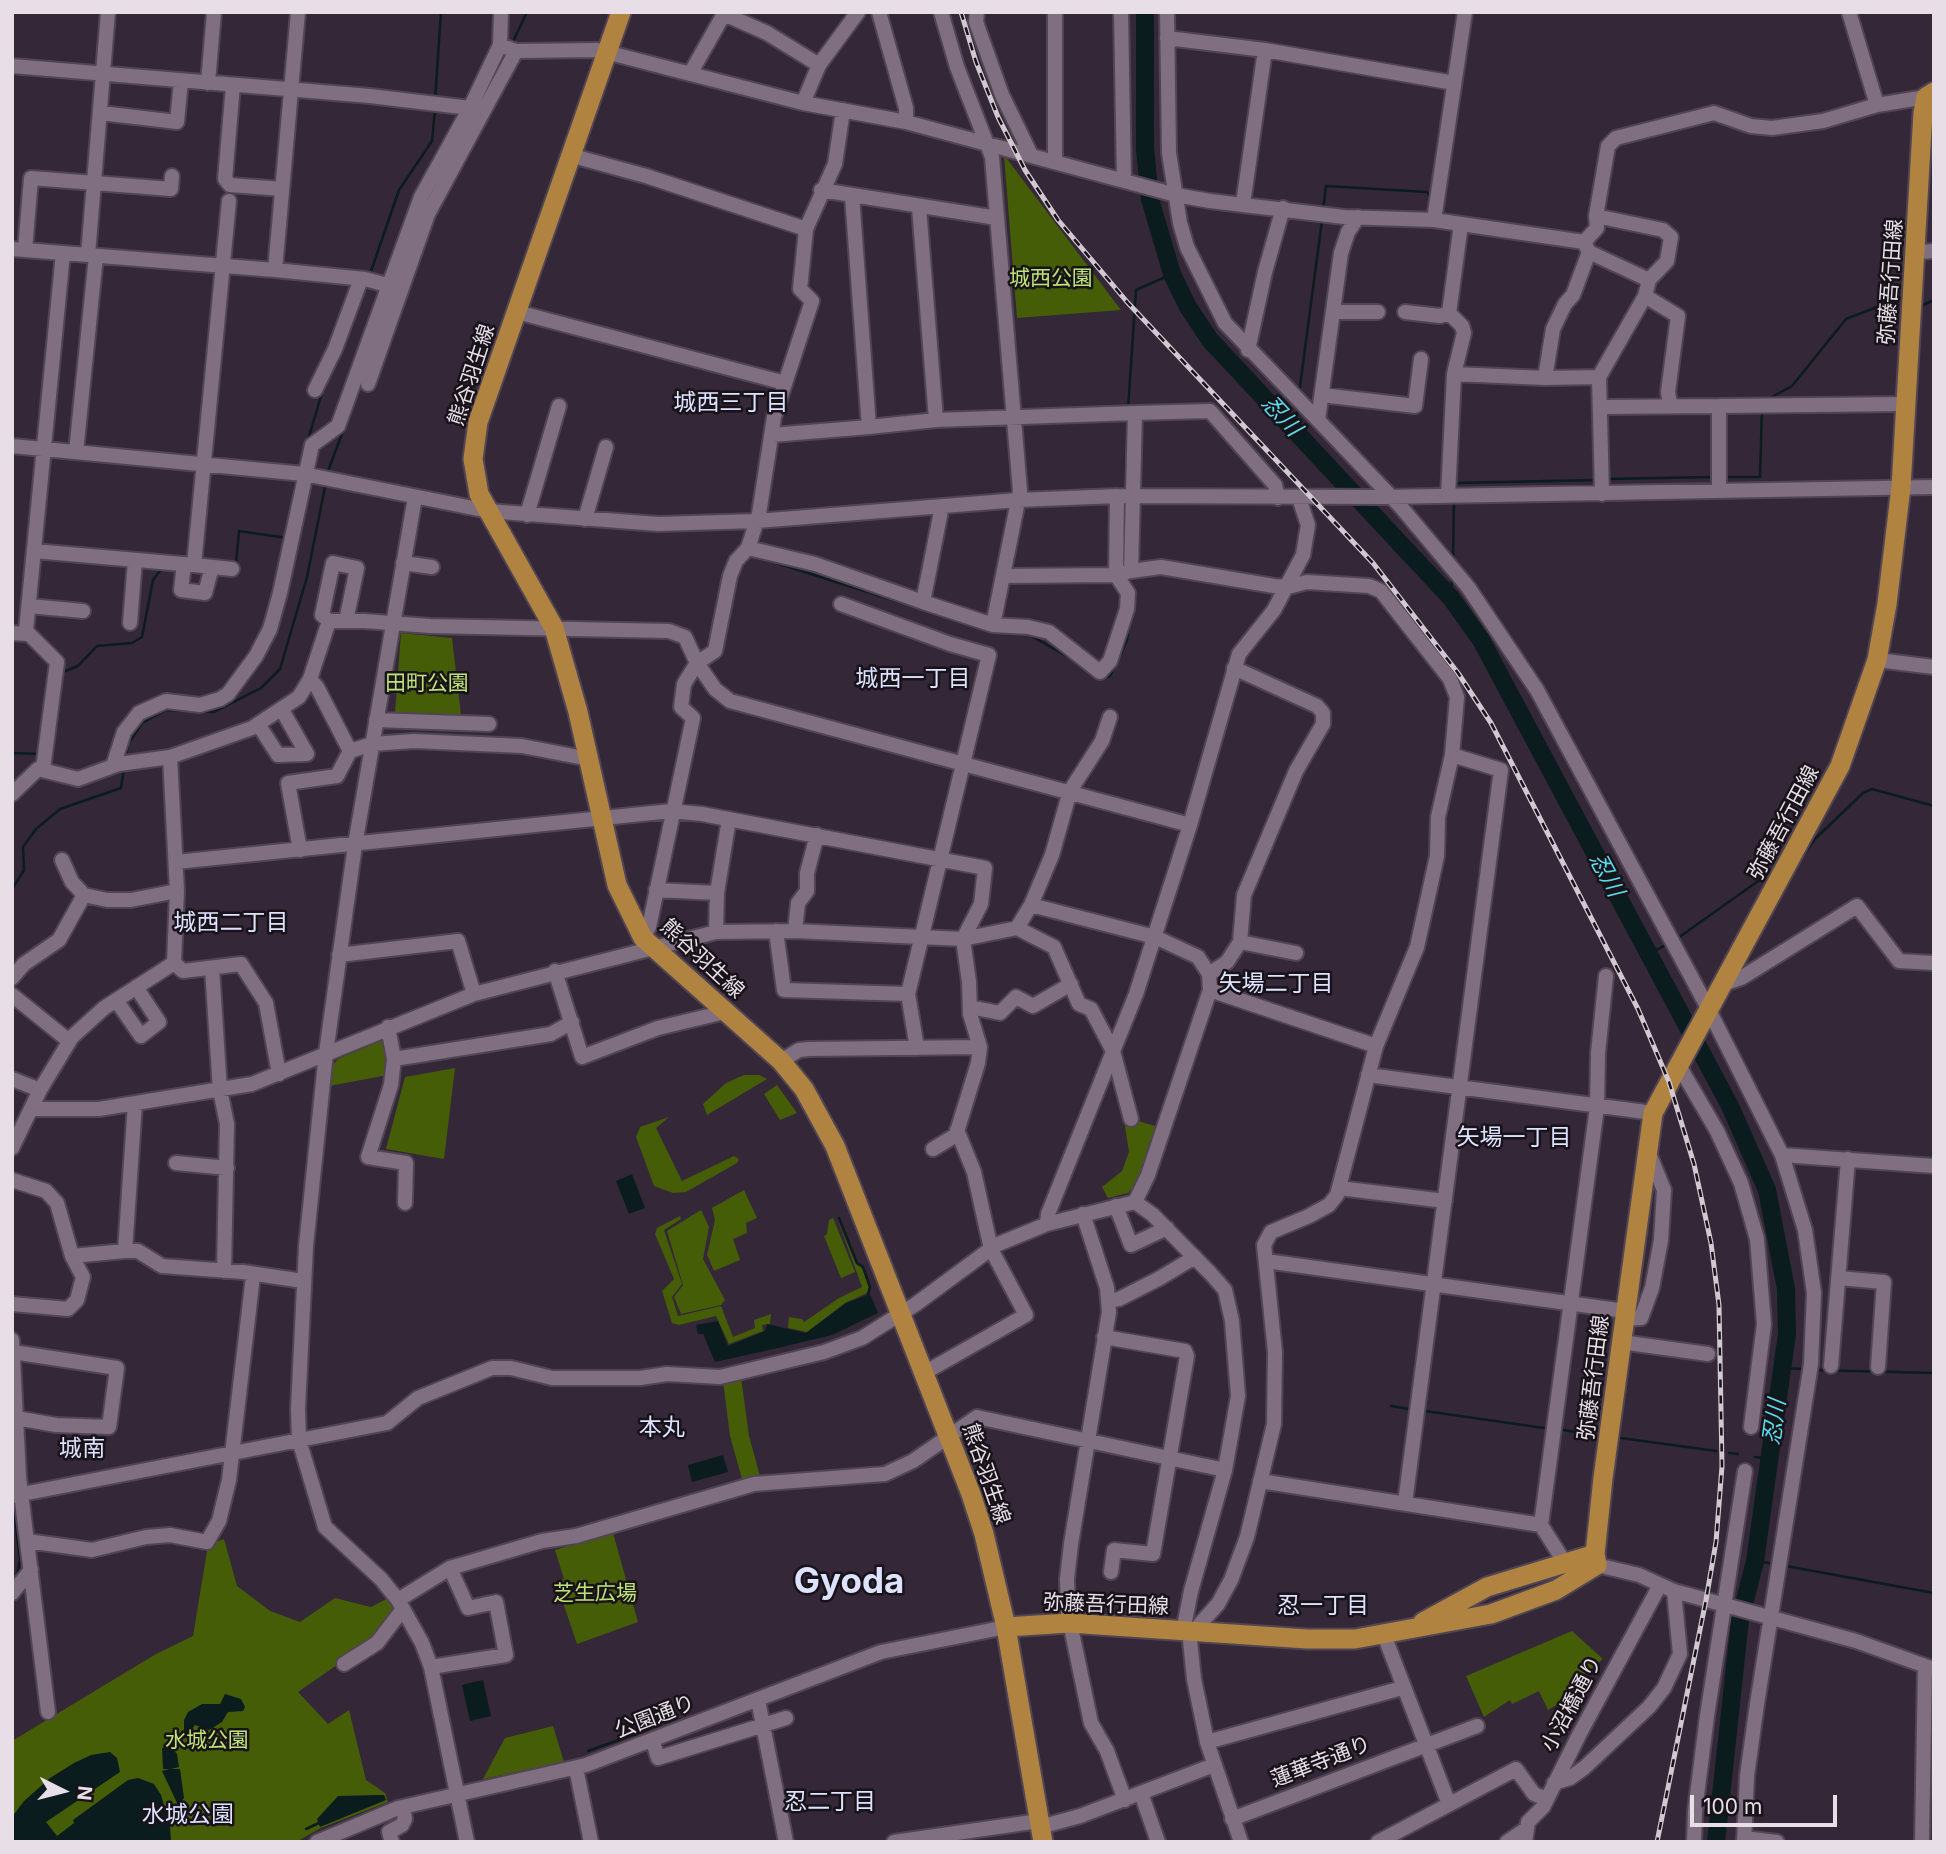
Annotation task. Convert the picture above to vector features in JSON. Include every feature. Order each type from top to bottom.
[{"type":"main road","name":"熊谷羽生線","points":[[621,12],[474,440],[476,478],[488,511],[554,628],[567,666],[600,820],[617,885],[648,943],[781,1062],[804,1089],[835,1146],[949,1436],[984,1534],[1006,1627],[1040,1830]]},
{"type":"main road","name":"弥藤吾行田線","points":[[1006,1627],[1069,1623],[1337,1640],[1384,1635],[1412,1627],[1492,1614],[1556,1590],[1596,1560],[1621,1342],[1653,1113],[1840,766],[1877,660],[1888,604],[1901,487],[1906,404],[1925,252],[1930,95]]},
{"type":"main road","name":"弥藤吾行田線","points":[[1412,1627],[1477,1591],[1565,1563],[1596,1560]]},
{"type":"street","points":[[76,452],[108,12]]},
{"type":"street","points":[[208,83],[214,12]]},
{"type":"street","points":[[275,270],[298,12]]},
{"type":"street","points":[[113,766],[124,732],[139,712],[166,701],[200,705],[228,694],[256,656],[270,629],[280,593],[299,474],[312,444],[338,426],[428,214],[509,48],[501,12]]},
{"type":"street","points":[[803,103],[819,65],[858,12]]},
{"type":"street","points":[[879,12],[906,108],[906,122]]},
{"type":"street","points":[[941,12],[957,67],[988,144],[997,218],[1020,491],[993,625]]},
{"type":"street","points":[[977,12],[976,22],[1002,95],[1031,155]]},
{"type":"street","points":[[1055,12],[1055,161]]},
{"type":"street","points":[[1121,12],[1124,181]]},
{"type":"street","points":[[1167,12],[1169,153],[1173,194],[1187,247],[1204,284],[1225,323],[1318,420],[1468,587],[1512,648],[1782,1155],[1805,1230],[1814,1312],[1811,1364],[1747,1776],[1744,1840],[1777,1842]]},
{"type":"street","points":[[1434,220],[1465,12]]},
{"type":"street","points":[[1849,12],[1877,105]]},
{"type":"street","points":[[690,74],[724,14],[767,33],[819,65]]},
{"type":"street","points":[[1167,38],[1265,50],[1454,83]]},
{"type":"street","points":[[509,48],[588,49],[608,53],[803,103],[906,122],[1173,194],[1243,205],[1358,217],[1434,220],[1586,247],[1649,281]]},
{"type":"street","points":[[368,384],[421,197],[470,108],[509,48]]},
{"type":"street","points":[[1243,205],[1265,50]]},
{"type":"street","points":[[12,66],[292,89],[470,108]]},
{"type":"street","points":[[101,113],[177,122],[181,81]]},
{"type":"street","points":[[233,85],[225,179],[230,185],[282,189]]},
{"type":"street","points":[[1545,378],[1553,329],[1564,304],[1573,295],[1586,247],[1597,228],[1596,216],[1608,146],[1616,138],[1714,113],[1751,126],[1772,128],[1823,121],[1877,105],[1930,95]]},
{"type":"street","points":[[648,943],[671,811],[693,719],[681,707],[684,684],[697,663],[715,651],[730,576],[736,561],[748,548],[757,521],[781,382],[812,300],[800,289],[806,229],[821,190],[835,164],[843,110]]},
{"type":"street","points":[[573,156],[646,176],[806,229]]},
{"type":"street","points":[[172,176],[171,189],[31,178],[19,250],[275,270],[366,280],[395,287]]},
{"type":"street","points":[[821,190],[919,208],[997,218]]},
{"type":"street","points":[[852,196],[869,427]]},
{"type":"street","points":[[212,567],[205,593],[181,590],[189,564],[204,464],[229,201]]},
{"type":"street","points":[[919,208],[936,421]]},
{"type":"street","points":[[1248,350],[1265,272],[1283,208]]},
{"type":"street","points":[[1596,216],[1663,230],[1671,237],[1667,261],[1649,281],[1645,296],[1599,377],[1602,407],[1602,494]]},
{"type":"street","points":[[1318,420],[1340,253],[1348,232],[1358,217]]},
{"type":"street","points":[[1449,313],[1461,224]]},
{"type":"street","points":[[43,769],[57,662],[20,634],[29,606],[63,253]]},
{"type":"street","points":[[315,390],[366,280]]},
{"type":"street","points":[[1645,296],[1678,316],[1668,392],[1670,404]]},
{"type":"street","points":[[517,312],[781,382]]},
{"type":"street","points":[[1333,312],[1378,312]]},
{"type":"street","points":[[1405,312],[1440,316],[1449,313]]},
{"type":"street","points":[[1447,496],[1454,374],[1464,333],[1462,326],[1449,313]]},
{"type":"street","points":[[1322,395],[1415,406],[1421,359]]},
{"type":"street","points":[[1454,374],[1545,378],[1599,377]]},
{"type":"street","points":[[1602,407],[1670,404],[1906,404]]},
{"type":"street","points":[[527,515],[559,406]]},
{"type":"street","points":[[1719,406],[1719,489]]},
{"type":"street","points":[[772,435],[1013,416],[1210,411],[1275,485],[1278,498]]},
{"type":"street","points":[[1131,571],[1135,413]]},
{"type":"street","points":[[12,446],[299,474],[488,511],[658,524],[757,521],[1018,500],[1117,496],[1299,498],[1934,487]]},
{"type":"street","points":[[585,519],[606,447]]},
{"type":"street","points":[[748,548],[815,564],[993,625],[1028,627],[1049,632],[1100,672],[1110,661],[1127,609],[1128,593],[1116,575],[1117,496]]},
{"type":"street","points":[[415,497],[391,623],[355,845],[326,1053],[303,1281],[299,1440],[324,1527],[381,1579],[400,1604],[431,1667],[467,1842]]},
{"type":"street","points":[[1047,1224],[1048,1214],[1155,937],[1239,654],[1289,587],[1303,555],[1308,525],[1299,498]]},
{"type":"street","points":[[923,602],[942,506]]},
{"type":"street","points":[[34,551],[232,569]]},
{"type":"street","points":[[130,623],[135,560]]},
{"type":"street","points":[[403,562],[432,567]]},
{"type":"street","points":[[346,621],[357,569],[333,563],[322,615],[330,621],[668,631],[685,637],[697,663],[715,689],[730,701],[1190,825]]},
{"type":"street","points":[[1003,576],[1116,575],[1161,567],[1289,587],[1307,582],[1369,586],[1381,591],[1455,690],[1456,726],[1452,755],[1438,817],[1437,856],[1417,947],[1376,1046],[1339,1188],[1329,1205],[1292,1225],[1271,1232],[1264,1245],[1277,1390],[1275,1424],[1247,1537],[1231,1580],[1190,1631]]},
{"type":"street","points":[[841,604],[989,655],[908,994],[917,1048]]},
{"type":"street","points":[[29,606],[83,611]]},
{"type":"street","points":[[12,794],[33,773],[43,769],[78,779],[113,766],[170,757],[215,744],[258,724],[299,697],[310,680],[330,621]]},
{"type":"street","points":[[1877,660],[1934,667]]},
{"type":"street","points":[[1209,974],[1227,962],[1240,942],[1244,895],[1296,771],[1323,724],[1323,713],[1317,706],[1234,668]]},
{"type":"street","points":[[310,680],[317,687],[350,751]]},
{"type":"street","points":[[258,724],[278,755],[307,754],[282,710]]},
{"type":"street","points":[[1017,928],[1031,905],[1052,855],[1070,791],[1102,741],[1110,717]]},
{"type":"street","points":[[376,720],[489,724]]},
{"type":"street","points":[[300,850],[288,783],[337,776],[350,751],[372,744],[414,741],[522,746],[589,759]]},
{"type":"street","points":[[1405,1503],[1501,770],[1452,755]]},
{"type":"street","points":[[170,757],[177,891],[174,963]]},
{"type":"street","points":[[176,862],[671,811],[729,819],[985,867],[981,904],[963,939],[970,1007],[980,1047],[978,1063],[956,1135],[933,1149]]},
{"type":"street","points":[[716,932],[717,893],[729,819]]},
{"type":"street","points":[[795,931],[797,903],[807,891],[807,873],[817,835]]},
{"type":"street","points":[[62,860],[72,882],[84,895],[107,900],[131,900],[177,891]]},
{"type":"street","points":[[656,890],[717,893]]},
{"type":"street","points":[[12,978],[24,964],[60,940],[84,895]]},
{"type":"street","points":[[1031,905],[1155,937],[1198,957],[1209,974],[1210,990],[1148,1175],[1135,1202]]},
{"type":"street","points":[[1721,985],[1741,978],[1857,906],[1899,961],[1934,963]]},
{"type":"street","points":[[31,1109],[80,1110],[220,1090],[279,1074],[388,1027],[474,994],[648,943],[716,932],[776,931],[963,939],[1017,928],[1054,947],[1079,1004],[1091,1009],[1113,1051],[1131,1119]]},
{"type":"street","points":[[776,931],[784,990],[908,994]]},
{"type":"street","points":[[340,955],[458,942],[474,994]]},
{"type":"street","points":[[1240,942],[1296,953]]},
{"type":"street","points":[[174,963],[183,971],[241,964],[266,1003],[279,1074]]},
{"type":"street","points":[[12,1147],[40,1090],[69,1041],[116,1000],[174,963]]},
{"type":"street","points":[[212,968],[220,1090],[227,1124],[225,1271]]},
{"type":"street","points":[[555,971],[582,1058],[658,1028],[725,1012]]},
{"type":"street","points":[[1565,1563],[1541,1525],[1597,1107],[1598,1053],[1606,976]]},
{"type":"street","points":[[970,1007],[1000,1013],[1016,997],[1034,1006],[1071,984]]},
{"type":"street","points":[[116,1000],[141,1035],[159,1022],[136,987]]},
{"type":"street","points":[[1210,990],[1376,1046]]},
{"type":"street","points":[[12,995],[69,1041]]},
{"type":"street","points":[[394,1059],[551,1034],[572,1022]]},
{"type":"street","points":[[388,1027],[394,1059],[391,1085],[368,1157],[406,1163],[405,1203]]},
{"type":"street","points":[[781,1062],[799,1050],[809,1049],[980,1047]]},
{"type":"street","points":[[1679,1062],[1717,1131],[1741,1183],[1757,1240],[1764,1324],[1751,1427]]},
{"type":"street","points":[[1368,1075],[1653,1113]]},
{"type":"street","points":[[12,1079],[40,1090]]},
{"type":"street","points":[[125,1251],[135,1104]]},
{"type":"street","points":[[924,1373],[1026,1315],[990,1249],[974,1172],[957,1130]]},
{"type":"street","points":[[1782,1155],[1934,1166]]},
{"type":"street","points":[[1831,1366],[1847,1159]]},
{"type":"street","points":[[176,1163],[227,1168]]},
{"type":"street","points":[[12,1180],[46,1191],[57,1203],[72,1256],[83,1277],[77,1300],[68,1309],[12,1304]]},
{"type":"street","points":[[1339,1188],[1445,1201]]},
{"type":"street","points":[[17,1495],[387,1423],[418,1398],[492,1368],[511,1368],[552,1378],[640,1378],[667,1374],[720,1377],[824,1352],[862,1338],[990,1249],[1047,1224],[1135,1202]]},
{"type":"street","points":[[1135,1202],[1167,1228],[1224,1290],[1232,1321],[1238,1396],[1224,1470],[1191,1591],[1190,1631],[1194,1679],[1207,1742],[1241,1842]]},
{"type":"street","points":[[1116,1206],[1131,1245],[1167,1228]]},
{"type":"street","points":[[1083,1214],[1109,1301],[1067,1579],[1069,1623],[1091,1723],[1107,1751],[1125,1800]]},
{"type":"street","points":[[72,1256],[138,1251],[162,1266],[303,1281]]},
{"type":"street","points":[[1109,1301],[1150,1283],[1195,1257]]},
{"type":"street","points":[[1266,1261],[1571,1303],[1625,1315]]},
{"type":"street","points":[[27,1541],[92,1550],[146,1537],[170,1535],[207,1542],[219,1521],[229,1480],[253,1276]]},
{"type":"street","points":[[1838,1278],[1884,1282],[1878,1367]]},
{"type":"street","points":[[1104,1337],[1185,1351],[1187,1356],[1153,1554],[1114,1550],[1111,1572]]},
{"type":"street","points":[[12,1340],[17,1495],[27,1541],[48,1712]]},
{"type":"street","points":[[1621,1342],[1708,1354]]},
{"type":"street","points":[[13,1352],[117,1368],[109,1427],[56,1424],[16,1418]]},
{"type":"street","points":[[344,1664],[377,1643],[400,1604],[450,1568],[542,1541],[576,1536],[754,1483],[885,1474],[913,1461],[977,1417],[1087,1438],[1224,1470]]},
{"type":"street","points":[[1694,1842],[1696,1797],[1745,1471]]},
{"type":"street","points":[[1260,1481],[1541,1525]]},
{"type":"street","points":[[1596,1560],[1674,1591],[1856,1641],[1929,1668],[1922,1842]]},
{"type":"street","points":[[431,1667],[506,1656],[496,1602],[468,1608],[450,1568]]},
{"type":"street","points":[[12,1593],[31,1570]]},
{"type":"street","name":"小沼橋通り","points":[[1525,1836],[1528,1822],[1547,1799],[1660,1585]]},
{"type":"street","points":[[1554,1783],[1570,1779],[1584,1768],[1649,1707],[1664,1688],[1680,1654],[1674,1591]]},
{"type":"street","name":"公園通り","points":[[317,1842],[334,1838],[403,1807],[576,1768],[653,1742],[881,1652],[1006,1627]]},
{"type":"street","points":[[1384,1635],[1402,1688],[1449,1804]]},
{"type":"street","points":[[1207,1742],[1402,1688]]},
{"type":"street","points":[[758,1700],[765,1724],[786,1842]]},
{"type":"street","points":[[653,1742],[658,1758],[786,1718]]},
{"type":"street","name":"蓮華寺通り","points":[[1232,1819],[1425,1744],[1477,1727]]},
{"type":"street","points":[[894,1842],[1040,1830],[1214,1765]]},
{"type":"street","points":[[576,1768],[591,1842]]},
{"type":"street","points":[[1378,1842],[1516,1769],[1534,1794],[1547,1799]]},
{"type":"street","points":[[1140,1793],[1158,1842]]},
{"type":"street","points":[[392,1842],[389,1832],[402,1825],[405,1819],[403,1807]]},
{"type":"street","points":[[1507,1842],[1525,1836]]},
{"type":"green space","name":"城西公園","points":[[1004,155],[1121,310],[1017,318]]},
{"type":"green space","name":"田町公園","points":[[401,633],[452,638],[461,715],[395,713]]},
{"type":"green space","points":[[385,1039],[388,1075],[329,1086],[331,1067],[338,1059]]},
{"type":"green space","points":[[455,1068],[444,1159],[386,1149],[405,1077]]},
{"type":"green space","points":[[744,1075],[759,1075],[767,1079],[707,1115],[703,1104],[726,1083]]},
{"type":"green space","points":[[777,1085],[797,1113],[780,1120],[764,1094]]},
{"type":"green space","points":[[669,1117],[656,1128],[682,1181],[734,1156],[739,1159],[737,1163],[686,1192],[673,1193],[654,1186],[636,1137],[640,1127]]},
{"type":"green space","points":[[1131,1119],[1155,1126],[1157,1130],[1135,1185],[1128,1193],[1108,1198],[1102,1187],[1122,1171],[1129,1152],[1124,1120]]},
{"type":"green space","points":[[744,1190],[757,1218],[746,1223],[747,1233],[733,1239],[740,1260],[714,1271],[707,1255],[715,1220],[712,1208]]},
{"type":"green space","points":[[701,1210],[709,1227],[703,1259],[725,1300],[721,1305],[681,1314],[674,1297],[683,1285],[667,1231]]},
{"type":"green space","points":[[680,1216],[681,1219],[664,1230],[682,1284],[672,1297],[678,1316],[721,1306],[733,1337],[755,1328],[754,1320],[771,1314],[770,1324],[762,1325],[763,1331],[729,1344],[716,1316],[679,1325],[672,1323],[662,1291],[674,1279],[655,1234],[657,1228]]},
{"type":"green space","points":[[833,1218],[855,1272],[841,1278],[824,1236],[827,1234],[829,1220]]},
{"type":"green space","points":[[837,1218],[856,1264],[862,1268],[869,1287],[867,1293],[845,1303],[807,1332],[788,1328],[789,1317],[802,1319],[804,1322],[839,1298],[862,1287]]},
{"type":"green space","points":[[741,1377],[749,1436],[760,1476],[742,1479],[730,1436],[723,1381]]},
{"type":"green space","name":"芝生広場","points":[[613,1533],[638,1622],[577,1644],[556,1582],[564,1579],[555,1550]]},
{"type":"green space","name":"水城公園","points":[[224,1539],[237,1586],[270,1611],[300,1622],[335,1598],[371,1607],[388,1598],[395,1608],[373,1640],[298,1692],[328,1724],[349,1710],[366,1780],[385,1793],[388,1802],[321,1828],[296,1842],[12,1842],[12,1741],[156,1654],[193,1636],[208,1545]]},
{"type":"green space","points":[[1572,1631],[1603,1659],[1567,1688],[1570,1693],[1566,1699],[1548,1710],[1539,1691],[1512,1704],[1510,1700],[1484,1717],[1466,1676]]},
{"type":"green space","points":[[553,1726],[564,1762],[483,1779],[505,1738]]},
{"type":"shaded area","points":[[632,1174],[645,1208],[629,1214],[616,1181]]},
{"type":"shaded area","points":[[870,1294],[878,1313],[832,1335],[715,1362],[703,1334],[698,1334],[696,1325],[718,1321],[728,1346],[765,1331],[767,1324],[806,1333],[846,1303]]},
{"type":"shaded area","points":[[723,1455],[728,1472],[692,1482],[688,1465]]},
{"type":"shaded area","points":[[483,1680],[491,1716],[470,1721],[462,1685]]},
{"type":"shaded area","points":[[225,1694],[241,1699],[245,1707],[243,1711],[228,1712],[222,1722],[209,1730],[195,1725],[184,1739],[184,1720],[188,1712],[202,1704],[220,1704]]},
{"type":"shaded area","points":[[170,1746],[177,1754],[179,1767],[171,1769],[180,1769],[184,1798],[178,1805],[162,1771],[169,1769],[163,1769],[162,1748]]},
{"type":"shaded area","points":[[110,1752],[117,1758],[120,1772],[46,1822],[57,1836],[74,1823],[73,1820],[128,1780],[138,1778],[154,1784],[161,1795],[170,1825],[171,1842],[14,1842],[12,1817],[24,1801],[50,1778],[74,1763],[91,1755]]},
{"type":"shaded area","points":[[384,1795],[386,1800],[320,1827],[317,1819],[338,1796]]},
{"type":"waterway","points":[[435,100],[441,12]]},
{"type":"waterway","points":[[512,44],[527,12]]},
{"type":"waterway","name":"忍川","points":[[1145,12],[1145,149],[1150,199],[1172,274],[1188,307],[1210,340],[1451,598],[1481,640],[1730,1106],[1767,1190],[1786,1289],[1787,1334],[1755,1561],[1740,1620],[1716,1842]]},
{"type":"waterway","points":[[369,277],[399,190],[432,141],[435,110]]},
{"type":"waterway","points":[[1441,214],[1447,182]]},
{"type":"waterway","points":[[1323,210],[1326,186],[1427,192],[1432,199]]},
{"type":"waterway","points":[[1299,394],[1322,220]]},
{"type":"waterway","points":[[1128,409],[1136,290],[1172,274]]},
{"type":"waterway","points":[[1768,399],[1792,386],[1846,319],[1903,297]]},
{"type":"waterway","points":[[1923,305],[1934,300]]},
{"type":"waterway","points":[[308,440],[323,389]]},
{"type":"waterway","points":[[1294,433],[1298,407]]},
{"type":"waterway","points":[[1722,477],[1760,477],[1762,409]]},
{"type":"waterway","points":[[1125,492],[1127,419]]},
{"type":"waterway","points":[[328,471],[343,431]]},
{"type":"waterway","points":[[298,470],[303,453]]},
{"type":"waterway","points":[[1607,479],[1712,477]]},
{"type":"waterway","points":[[291,508],[296,480]]},
{"type":"waterway","points":[[1454,483],[1597,480]]},
{"type":"waterway","points":[[126,758],[128,744],[142,723],[166,710],[214,712],[261,688],[280,669],[307,577],[325,487]]},
{"type":"waterway","points":[[1453,560],[1454,500]]},
{"type":"waterway","points":[[1124,503],[1124,524]]},
{"type":"waterway","points":[[236,564],[239,531],[287,538]]},
{"type":"waterway","points":[[764,559],[965,623]]},
{"type":"waterway","points":[[63,672],[78,666],[97,646],[132,643],[142,637],[153,580],[162,568]]},
{"type":"waterway","points":[[1451,598],[1452,577]]},
{"type":"waterway","points":[[1118,660],[1127,640],[1129,623]]},
{"type":"waterway","points":[[991,631],[1019,633]]},
{"type":"waterway","points":[[1026,633],[1072,659]]},
{"type":"waterway","points":[[1101,678],[1110,676],[1115,666]]},
{"type":"waterway","points":[[12,753],[39,754]]},
{"type":"waterway","points":[[12,889],[24,870],[23,847],[36,829],[60,809],[121,788],[124,768]]},
{"type":"waterway","points":[[1797,864],[1815,839],[1863,793],[1872,789],[1934,806]]},
{"type":"waterway","points":[[1678,938],[1775,869]]},
{"type":"waterway","points":[[1647,955],[1664,946]]},
{"type":"waterway","points":[[839,1218],[857,1263],[863,1267],[870,1287],[868,1294]]},
{"type":"waterway","points":[[1784,1368],[1804,1369]]},
{"type":"waterway","points":[[1815,1370],[1934,1373]]},
{"type":"waterway","points":[[1391,1406],[1409,1409]]},
{"type":"waterway","points":[[1425,1411],[1544,1428]]},
{"type":"waterway","points":[[1558,1429],[1597,1436]]},
{"type":"waterway","points":[[1621,1438],[1716,1451]]},
{"type":"waterway","points":[[1729,1453],[1738,1454]]},
{"type":"waterway","points":[[1755,1457],[1771,1459]]},
{"type":"waterway","points":[[13,1500],[20,1560],[17,1576]]},
{"type":"waterway","points":[[1755,1561],[1776,1564]]},
{"type":"waterway","points":[[1786,1566],[1934,1593]]},
{"type":"waterway","points":[[588,1751],[649,1729],[646,1722]]},
{"type":"waterway","points":[[306,1829],[319,1823]]},
{"type":"railway","points":[[961,12],[976,62],[998,117],[1025,170],[1058,220],[1128,303],[1373,563],[1458,673],[1491,723],[1638,1009],[1669,1082],[1694,1164],[1711,1243],[1719,1305],[1722,1466],[1716,1542],[1706,1600],[1657,1842]]},
{"type":"district","name":"城西三丁目","points":[[731,403]]},
{"type":"district","name":"城西一丁目","points":[[913,679]]},
{"type":"district","name":"城西二丁目","points":[[231,923]]},
{"type":"district","name":"矢場二丁目","points":[[1276,984]]},
{"type":"district","name":"矢場一丁目","points":[[1514,1138]]},
{"type":"district","name":"本丸","points":[[662,1428]]},
{"type":"district","name":"城南","points":[[82,1449]]},
{"type":"district","name":"Gyoda","points":[[849,1582]]},
{"type":"district","name":"忍一丁目","points":[[1323,1606]]},
{"type":"district","name":"忍二丁目","points":[[830,1802]]},
{"type":"district","name":"水城公園","points":[[188,1815]]}]
